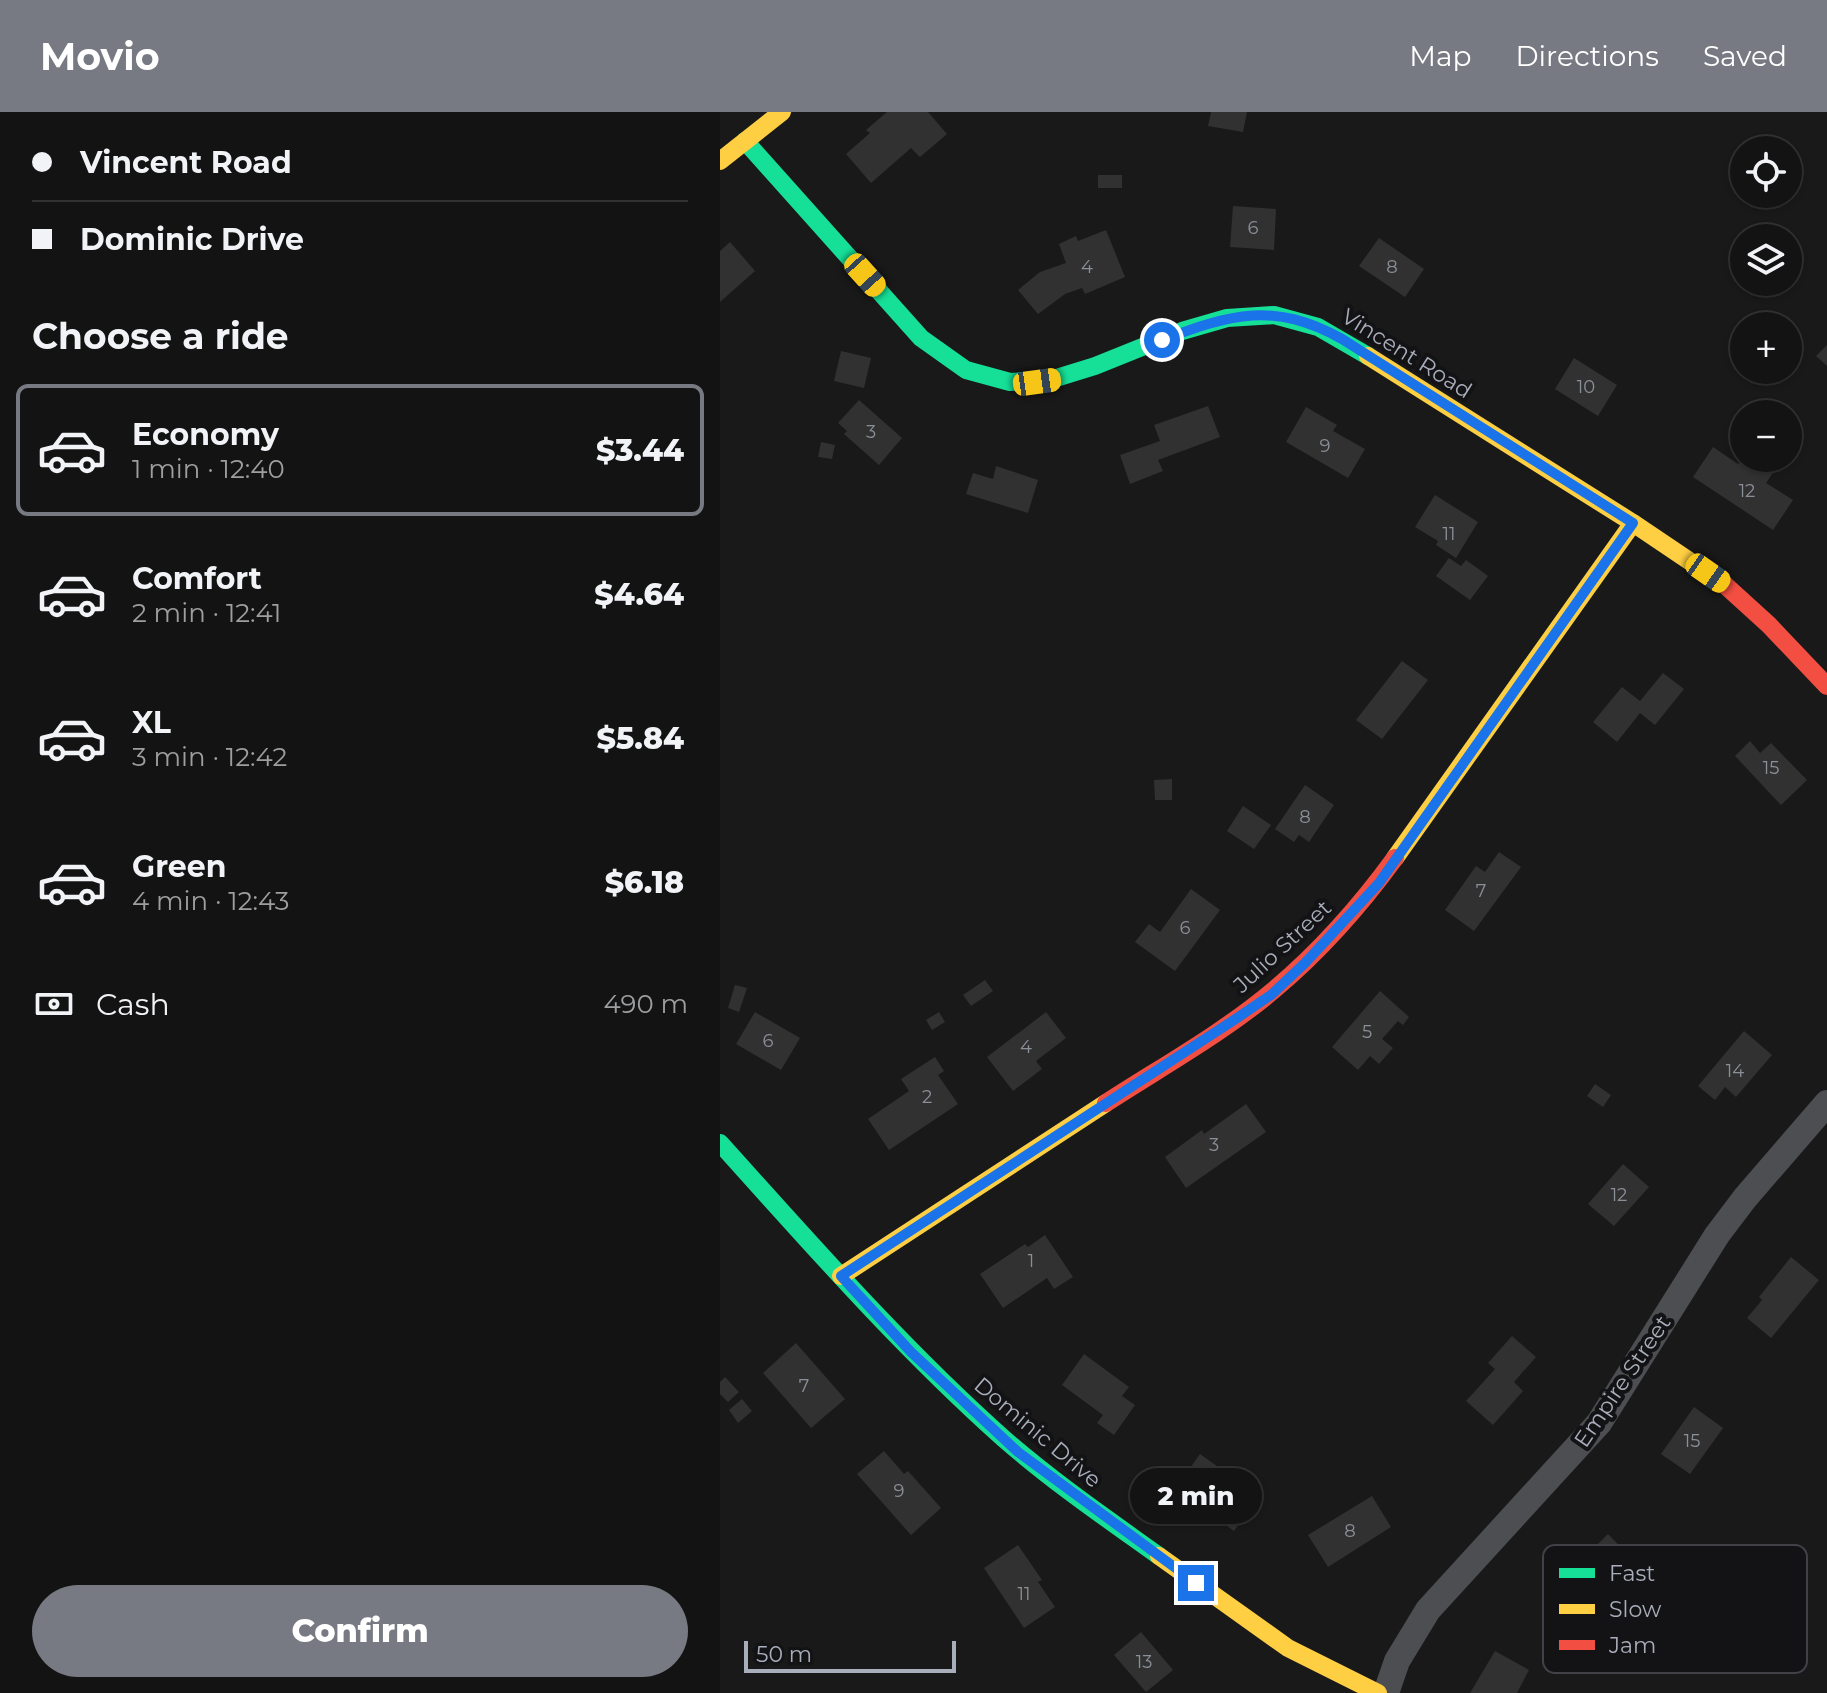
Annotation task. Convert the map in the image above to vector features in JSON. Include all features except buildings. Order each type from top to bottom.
[{"type":"street","points":[[720,161],[782,112]]},
{"type":"street","name":"Vincent Road","points":[[745,141],[921,338],[940,356],[962,369],[1015,383],[1057,379],[1224,318],[1260,315],[1291,317],[1322,328],[1633,523],[1727,587],[1769,625],[1827,686]]},
{"type":"street","name":"Julio Street","points":[[841,1276],[1271,995],[1305,963],[1379,883],[1633,523]]},
{"type":"street","name":"Empire Street","points":[[1386,1693],[1397,1661],[1428,1610],[1599,1423],[1717,1235],[1827,1103]]},
{"type":"street","name":"Dominic Drive","points":[[720,1143],[948,1388],[1049,1477],[1288,1648],[1378,1693]]},
{"type":"traffic: fast","points":[[745,141],[921,338],[966,370],[1010,382],[1053,379],[1095,366],[1182,331],[1227,318],[1274,315],[1318,327],[1368,356]]},
{"type":"traffic: fast","points":[[720,1143],[857,1294],[965,1403],[1041,1469],[1159,1556]]},
{"type":"traffic: slow","points":[[720,161],[782,112]]},
{"type":"traffic: slow","points":[[1368,356],[1633,523],[1725,585]]},
{"type":"traffic: slow","points":[[1395,858],[1633,523]]},
{"type":"traffic: slow","points":[[841,1276],[1106,1103]]},
{"type":"traffic: slow","points":[[1159,1556],[1288,1648],[1378,1693]]},
{"type":"traffic: jam","points":[[1725,585],[1769,625],[1827,686]]},
{"type":"traffic: jam","points":[[1106,1103],[1214,1035],[1275,989],[1339,927],[1395,858]]},
{"type":"route","points":[[1162,340],[1224,318],[1275,315],[1307,322],[1342,339],[1633,523],[1379,883],[1305,963],[1271,995],[1237,1018],[841,1276],[911,1352],[1018,1452],[1196,1583]]}]
